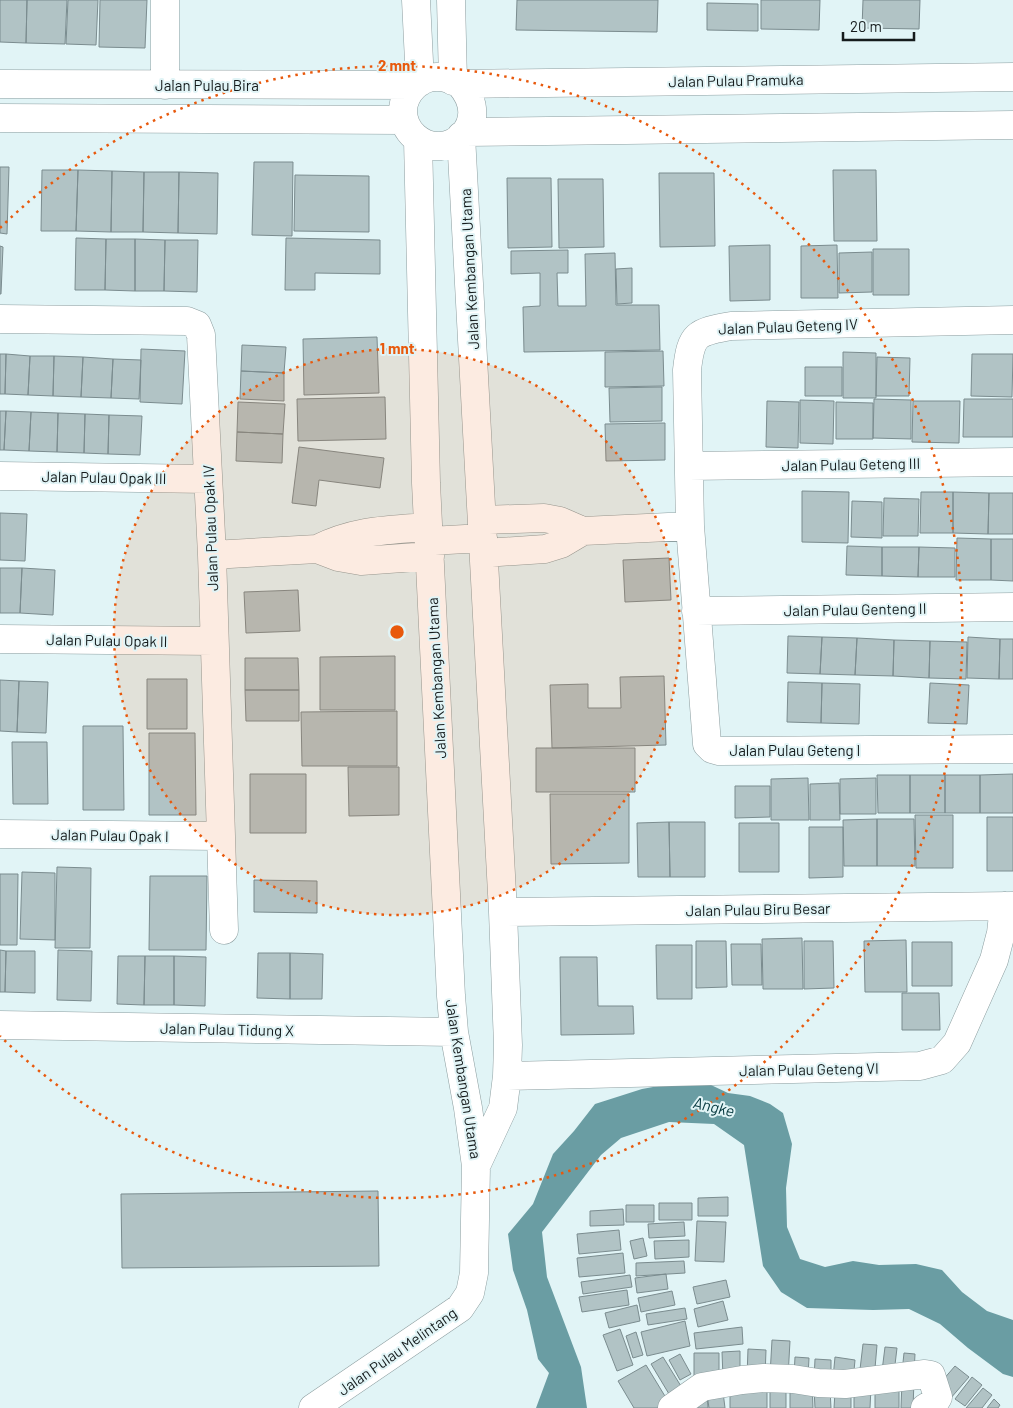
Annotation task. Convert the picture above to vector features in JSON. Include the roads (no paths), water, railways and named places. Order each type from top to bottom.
[{"type":"street","points":[[165,0],[165,85]]},
{"type":"street","points":[[416,0],[418,83]]},
{"type":"street","points":[[451,0],[457,82]]},
{"type":"street","points":[[437,76],[457,82],[467,92],[472,102],[471,123],[464,134],[455,141],[436,146],[426,144],[411,130],[404,101],[418,83],[437,76]]},
{"type":"street","name":"Jalan Pulau Pramuka","points":[[457,82],[1013,77]]},
{"type":"street","name":"Jalan Pulau Bira","points":[[0,84],[418,83]]},
{"type":"street","points":[[0,118],[411,130]]},
{"type":"street","points":[[464,134],[1013,125]]},
{"type":"street","name":"Jalan Kembangan Utama","points":[[411,130],[451,996],[454,1032],[468,1108],[476,1166]]},
{"type":"street","name":"Jalan Kembangan Utama","points":[[464,134],[508,1045],[503,1108],[476,1166]]},
{"type":"street","name":"Jalan Pulau Opak IV","points":[[0,319],[187,321],[197,325],[201,335],[212,555],[224,930]]},
{"type":"street","name":"Jalan Pulau Geteng IV","points":[[690,526],[687,370],[689,350],[697,335],[712,329],[731,326],[1013,320]]},
{"type":"street","name":"Jalan Pulau Geteng III","points":[[689,466],[1013,462]]},
{"type":"street","name":"Jalan Pulau Opak III","points":[[0,476],[208,478]]},
{"type":"street","points":[[212,555],[317,549],[336,539],[358,533],[429,541],[483,537],[544,518],[560,521],[583,531],[690,526]]},
{"type":"street","name":"Jalan Pulau Geteng I","points":[[690,526],[707,744],[712,749],[719,751],[1013,749]]},
{"type":"street","name":"Jalan Pulau Genteng II","points":[[696,611],[1013,607]]},
{"type":"street","name":"Jalan Pulau Opak II","points":[[0,639],[214,641]]},
{"type":"street","name":"Jalan Pulau Opak I","points":[[0,834],[221,836]]},
{"type":"street","name":"Jalan Pulau Biru Besar","points":[[503,912],[1009,906]]},
{"type":"street","name":"Jalan Pulau Geteng VI","points":[[507,1076],[920,1066],[942,1060],[957,1043],[994,960],[1009,906]]},
{"type":"street","name":"Jalan Pulau Tidung X","points":[[0,1025],[454,1032]]},
{"type":"street","points":[[468,1108],[476,1113],[485,1115],[495,1113],[503,1108]]},
{"type":"street","name":"Jalan Pulau Melintang","points":[[313,1408],[460,1308],[470,1293],[474,1273],[476,1166]]},
{"type":"street","points":[[672,1408],[702,1386],[742,1380],[764,1378],[793,1379],[818,1383],[845,1384],[925,1374],[931,1375],[938,1397],[935,1402],[926,1408]]},
{"type":"water","name":"Angke","points":[[664,1085],[711,1085],[728,1093],[750,1096],[770,1104],[783,1113],[792,1144],[786,1188],[787,1227],[800,1259],[825,1267],[853,1261],[879,1265],[916,1264],[942,1270],[962,1292],[987,1311],[1013,1320],[1013,1377],[1003,1374],[940,1324],[909,1309],[807,1308],[781,1292],[763,1266],[744,1145],[714,1124],[669,1122],[621,1138],[601,1155],[542,1232],[547,1277],[581,1367],[587,1408],[536,1408],[549,1373],[538,1359],[527,1310],[513,1270],[508,1234],[533,1204],[553,1154],[595,1104],[642,1089]]}]
